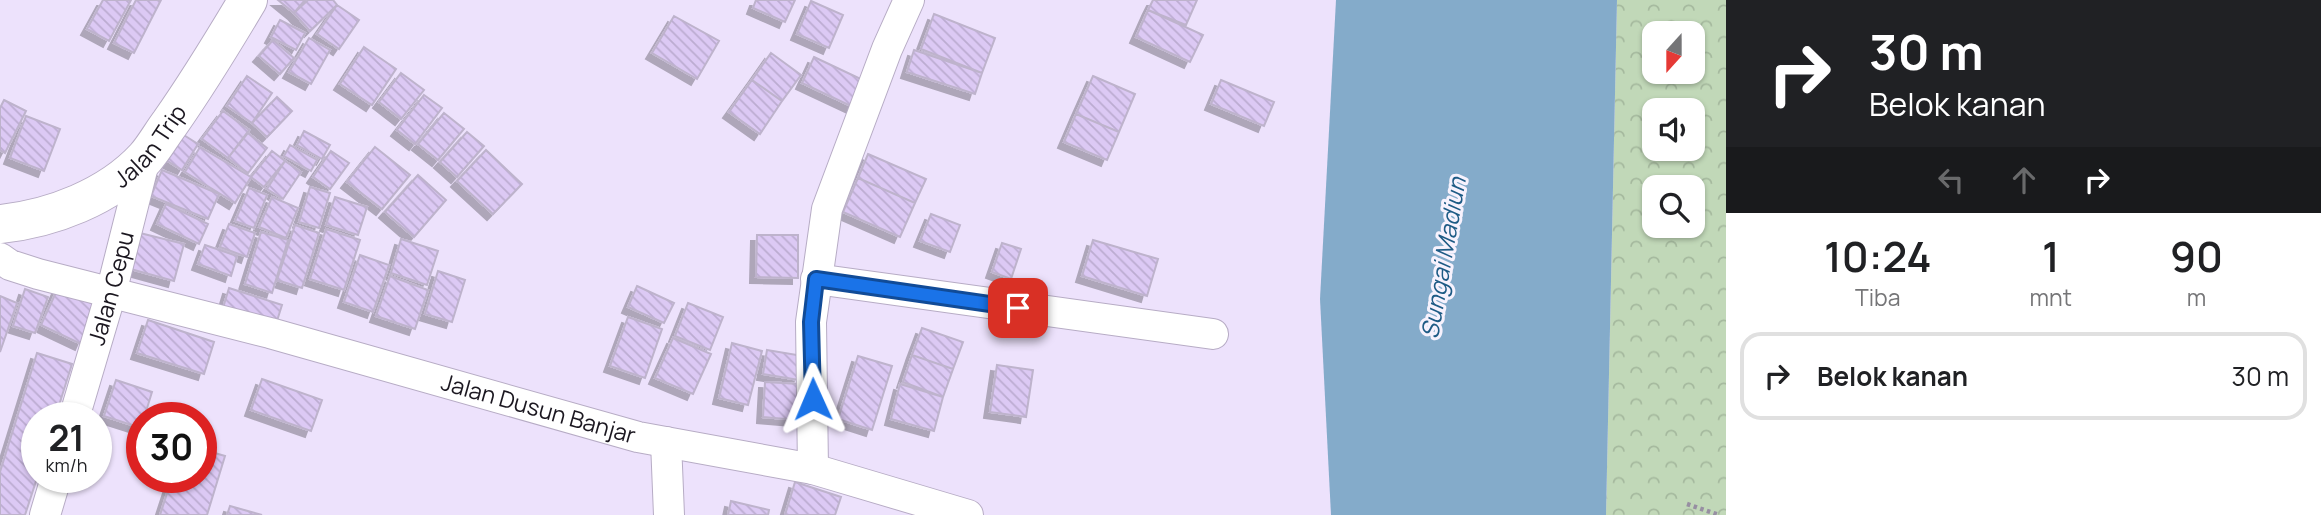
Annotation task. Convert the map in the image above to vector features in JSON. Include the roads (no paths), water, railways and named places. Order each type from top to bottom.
[{"type":"highway","name":"Jalan Trip","points":[[0,224],[50,215],[97,195],[145,158],[204,75],[248,0]]},
{"type":"street","points":[[813,469],[811,322],[827,209],[887,49],[909,0]]},
{"type":"street","name":"Jalan Cepu","points":[[79,402],[111,293],[145,158]]},
{"type":"street","name":"Jalan Dusun Banjar","points":[[0,258],[10,265],[37,274],[270,332],[638,437],[813,469],[968,515]]},
{"type":"street","points":[[816,279],[1213,334]]},
{"type":"street","points":[[666,442],[668,515]]},
{"type":"street","points":[[46,515],[53,493]]},
{"type":"water","name":"Sungai Madiun","points":[[1336,0],[1617,0],[1606,515],[1331,515],[1320,299]]}]
